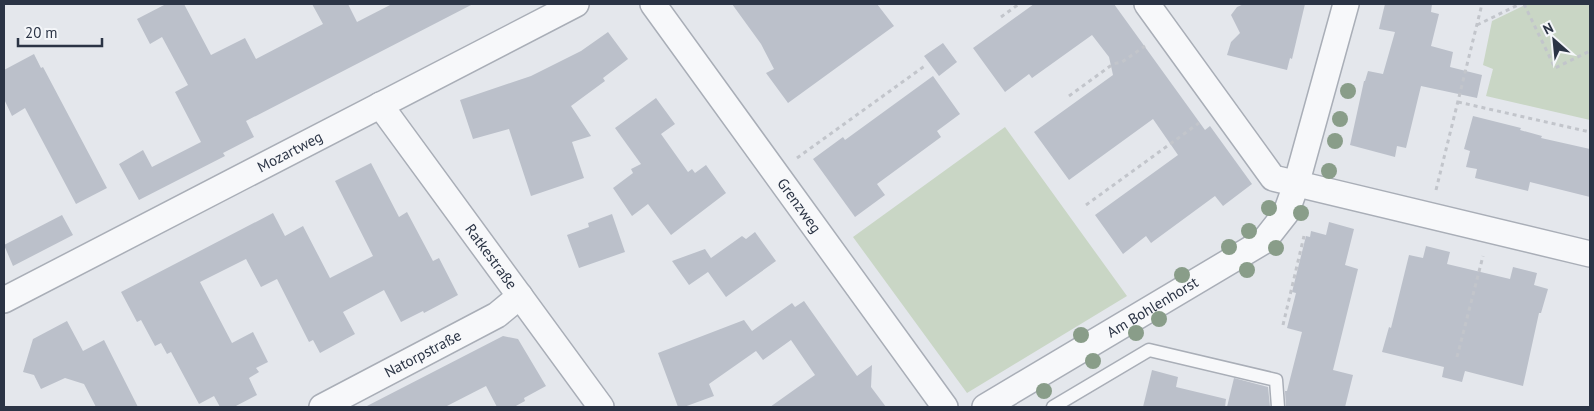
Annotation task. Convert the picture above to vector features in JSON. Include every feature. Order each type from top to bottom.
[{"type":"street","name":"Mozartweg","points":[[4,300],[576,4]]},
{"type":"street","name":"Grenzweg","points":[[654,4],[945,407]]},
{"type":"street","points":[[1147,4],[1273,178],[1590,254]]},
{"type":"street","name":"Am Bohlenhorst","points":[[985,407],[1264,241],[1306,187],[1346,4]]},
{"type":"street","name":"Ratkestraße","points":[[380,105],[601,407]]},
{"type":"street","name":"Natorpstraße","points":[[322,407],[497,314],[520,296]]},
{"type":"lane","points":[[1053,407],[1149,350],[1276,380],[1278,407]]},
{"type":"path","points":[[1001,17],[1019,4]]},
{"type":"path","points":[[1430,216],[1482,4]]},
{"type":"path","points":[[1477,25],[1522,4],[1555,68],[1590,50]]},
{"type":"path","points":[[1069,96],[1113,64],[1122,62],[1166,31]]},
{"type":"path","points":[[776,173],[926,65]]},
{"type":"path","points":[[1458,102],[1590,132]]},
{"type":"path","points":[[1086,204],[1222,107]]},
{"type":"path","points":[[1283,325],[1306,187]]},
{"type":"path","points":[[1458,356],[1488,230]]},
{"type":"green space","points":[[1527,4],[1590,4],[1590,120],[1486,96],[1493,69],[1483,65],[1492,21]]},
{"type":"green space","points":[[1005,127],[1127,296],[967,393],[853,237]]},
{"type":"building","points":[[166,4],[184,4],[211,55],[245,38],[256,59],[323,24],[312,4],[348,4],[357,22],[392,4],[473,4],[246,121],[254,137],[223,153],[225,156],[139,200],[119,164],[143,150],[152,167],[201,142],[175,92],[188,85],[162,37],[150,44],[137,19]]},
{"type":"building","points":[[732,4],[877,4],[894,26],[788,103],[766,73],[774,69],[761,44]]},
{"type":"building","points":[[1034,4],[1114,4],[1205,130],[1210,126],[1252,184],[1223,206],[1215,196],[1151,243],[1146,236],[1123,254],[1095,215],[1178,155],[1153,119],[1069,180],[1034,132],[1113,75],[1109,57],[1092,35],[1032,78],[1029,74],[1005,92],[973,48]]},
{"type":"building","points":[[1244,4],[1305,4],[1292,59],[1290,58],[1287,70],[1227,55],[1231,42],[1240,33],[1231,15],[1237,7]]},
{"type":"building","points":[[1385,4],[1432,4],[1431,12],[1439,14],[1431,46],[1453,52],[1450,67],[1482,75],[1477,98],[1421,86],[1406,148],[1397,146],[1395,157],[1350,145],[1364,81],[1368,71],[1383,74],[1395,32],[1379,29]]},
{"type":"building","points":[[608,32],[628,59],[603,78],[605,81],[571,106],[591,136],[572,142],[584,178],[531,196],[509,129],[473,139],[460,100],[531,76],[581,51]]},
{"type":"building","points":[[943,43],[957,62],[939,76],[924,56]]},
{"type":"building","points":[[34,54],[41,68],[43,67],[107,188],[76,204],[25,108],[12,116],[4,99],[4,70]]},
{"type":"building","points":[[933,76],[960,114],[937,131],[941,137],[877,184],[885,195],[855,217],[813,159],[843,137],[845,140]]},
{"type":"building","points":[[656,98],[675,124],[661,134],[688,172],[692,169],[695,173],[706,165],[726,193],[671,235],[648,204],[632,216],[613,188],[633,173],[631,169],[641,164],[615,128]]},
{"type":"building","points":[[1473,116],[1521,128],[1520,130],[1542,136],[1541,138],[1590,149],[1590,197],[1530,182],[1528,191],[1475,178],[1477,169],[1466,167],[1470,151],[1464,149]]},
{"type":"building","points":[[371,163],[399,217],[407,212],[433,261],[439,258],[458,295],[424,313],[423,311],[401,322],[384,290],[343,312],[355,334],[320,353],[313,340],[309,342],[277,279],[261,287],[246,259],[200,282],[232,343],[253,332],[268,362],[256,368],[259,372],[249,378],[257,395],[234,407],[220,407],[214,396],[199,404],[171,352],[167,354],[161,343],[155,346],[141,320],[137,322],[121,292],[273,213],[285,236],[303,226],[330,278],[373,256],[335,181]]},
{"type":"building","points":[[612,214],[625,252],[579,268],[567,235],[589,227],[588,223]]},
{"type":"building","points":[[62,215],[73,235],[13,266],[4,245]]},
{"type":"building","points":[[1329,222],[1354,229],[1345,265],[1358,269],[1333,370],[1353,375],[1345,407],[1286,407],[1285,391],[1287,391],[1302,332],[1287,328],[1296,293],[1292,292],[1306,236],[1310,237],[1311,231],[1326,235]]},
{"type":"building","points":[[755,232],[776,261],[726,297],[708,272],[689,285],[672,261],[705,249],[711,258],[742,236],[746,239]]},
{"type":"building","points":[[1426,246],[1450,252],[1447,264],[1510,279],[1513,267],[1537,273],[1534,285],[1548,289],[1541,313],[1539,313],[1523,386],[1465,371],[1462,382],[1442,377],[1444,367],[1382,352],[1389,327],[1391,328],[1409,255],[1423,258]]},
{"type":"building","points":[[804,301],[857,376],[872,365],[871,387],[886,407],[770,407],[815,375],[791,340],[763,360],[756,351],[709,384],[714,396],[684,407],[678,407],[658,353],[744,320],[752,331],[792,303],[795,307]]},
{"type":"building","points":[[67,321],[83,351],[104,340],[138,407],[96,407],[84,384],[65,378],[41,389],[34,375],[23,372],[33,339]]},
{"type":"building","points":[[503,336],[518,339],[546,386],[524,398],[525,401],[514,407],[497,407],[486,386],[445,407],[365,407]]},
{"type":"building","points":[[1152,370],[1178,377],[1176,387],[1226,399],[1225,407],[1143,407]]},
{"type":"building","points":[[1234,378],[1268,387],[1270,407],[1227,407]]}]
